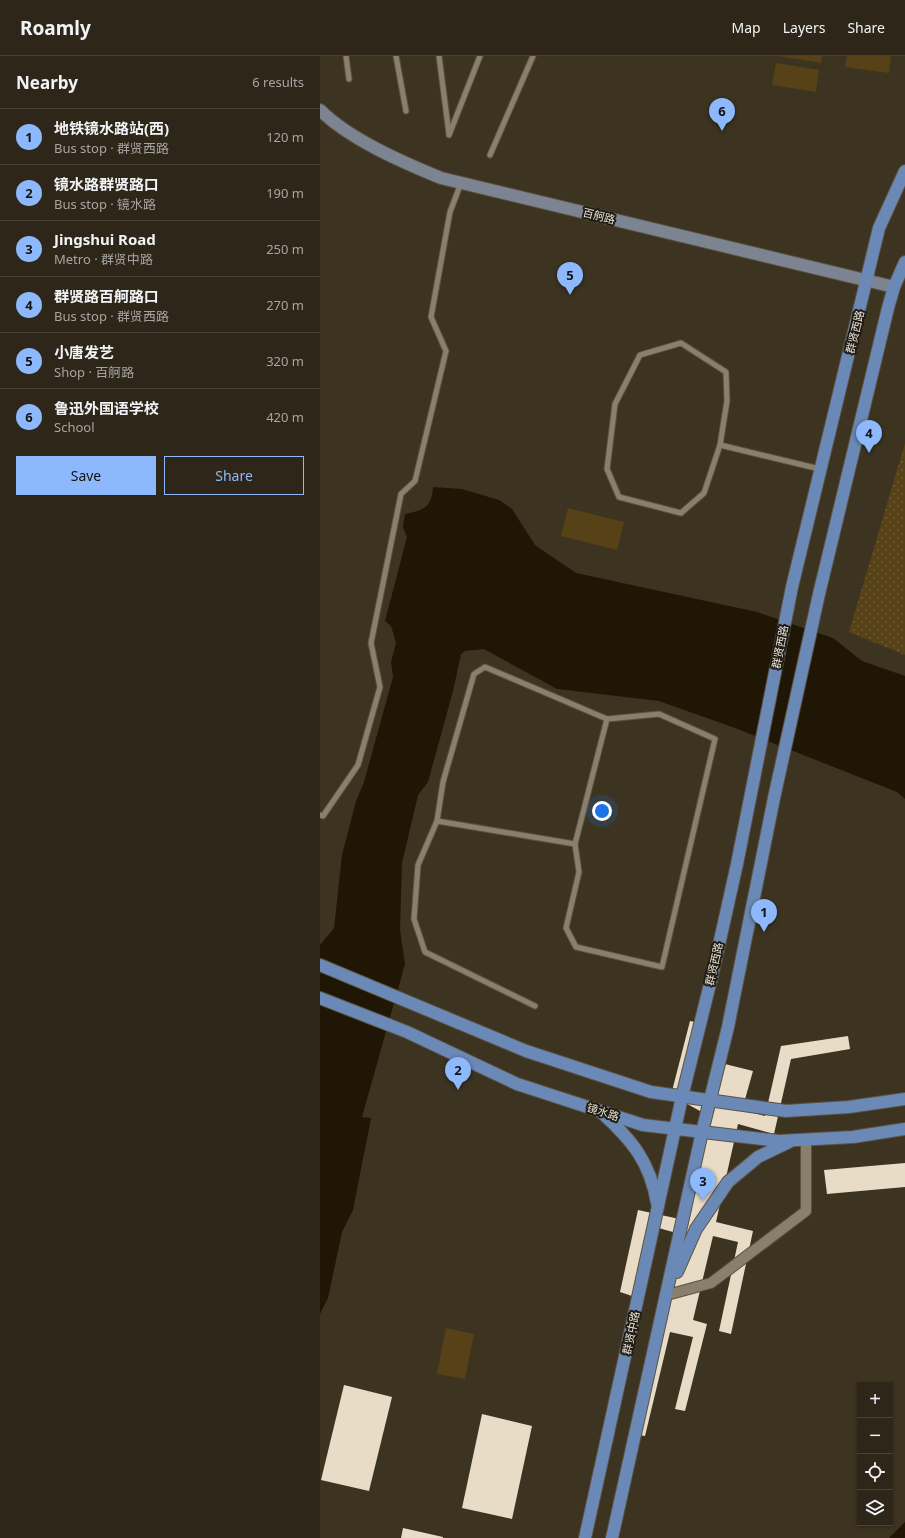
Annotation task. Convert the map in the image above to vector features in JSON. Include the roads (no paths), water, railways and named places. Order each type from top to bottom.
[{"type":"main road","name":"群贤西路","points":[[676,1128],[737,864],[792,587],[879,228],[905,171]]},
{"type":"main road","points":[[612,1538],[702,1132],[728,1027],[774,798],[819,594],[894,287],[905,262]]},
{"type":"main road","points":[[320,965],[412,1002],[526,1051],[651,1092],[786,1111],[848,1107],[905,1099]]},
{"type":"main road","name":"镜水路","points":[[320,998],[407,1032],[517,1084],[643,1125],[779,1141],[853,1137],[905,1129]]},
{"type":"main road","points":[[600,1111],[619,1128],[642,1156],[654,1186],[658,1210]]},
{"type":"main road","name":"群贤中路","points":[[585,1538],[676,1128]]},
{"type":"main road","points":[[667,1295],[696,1229],[728,1182],[758,1157],[792,1140]]},
{"type":"street","name":"百舸路","points":[[320,110],[331,121],[397,160],[441,178],[894,287]]},
{"type":"street","points":[[667,1295],[711,1283],[806,1211],[806,1140]]},
{"type":"lane","points":[[346,56],[349,79]]},
{"type":"lane","points":[[396,56],[406,111]]},
{"type":"lane","points":[[438,56],[450,135],[480,56]]},
{"type":"lane","points":[[490,155],[533,56]]},
{"type":"lane","points":[[320,815],[322,816],[358,765],[380,687],[371,643],[401,494],[415,480],[446,351],[431,317],[450,212],[461,183]]},
{"type":"lane","points":[[681,343],[726,372],[727,401],[720,445],[704,493],[681,513],[619,497],[607,469],[615,404],[640,355],[681,343]]},
{"type":"lane","points":[[720,445],[821,469]]},
{"type":"lane","points":[[535,1006],[425,952],[414,919],[418,865],[437,821],[443,782],[474,674],[485,667],[607,719],[659,714],[715,739],[662,967],[576,947],[566,928],[579,872],[575,844],[607,719]]},
{"type":"lane","points":[[437,821],[575,844]]},
{"type":"place","name":"鲁迅外国语学校","points":[[722,131]]},
{"type":"place","name":"小唐发艺","points":[[570,295]]},
{"type":"place","name":"群贤路百舸路口","points":[[869,453]]},
{"type":"place","name":"地铁镜水路站(西)","points":[[764,932]]},
{"type":"place","name":"镜水路群贤路口","points":[[458,1090]]},
{"type":"place","name":"Jingshui Road","points":[[703,1201]]}]
